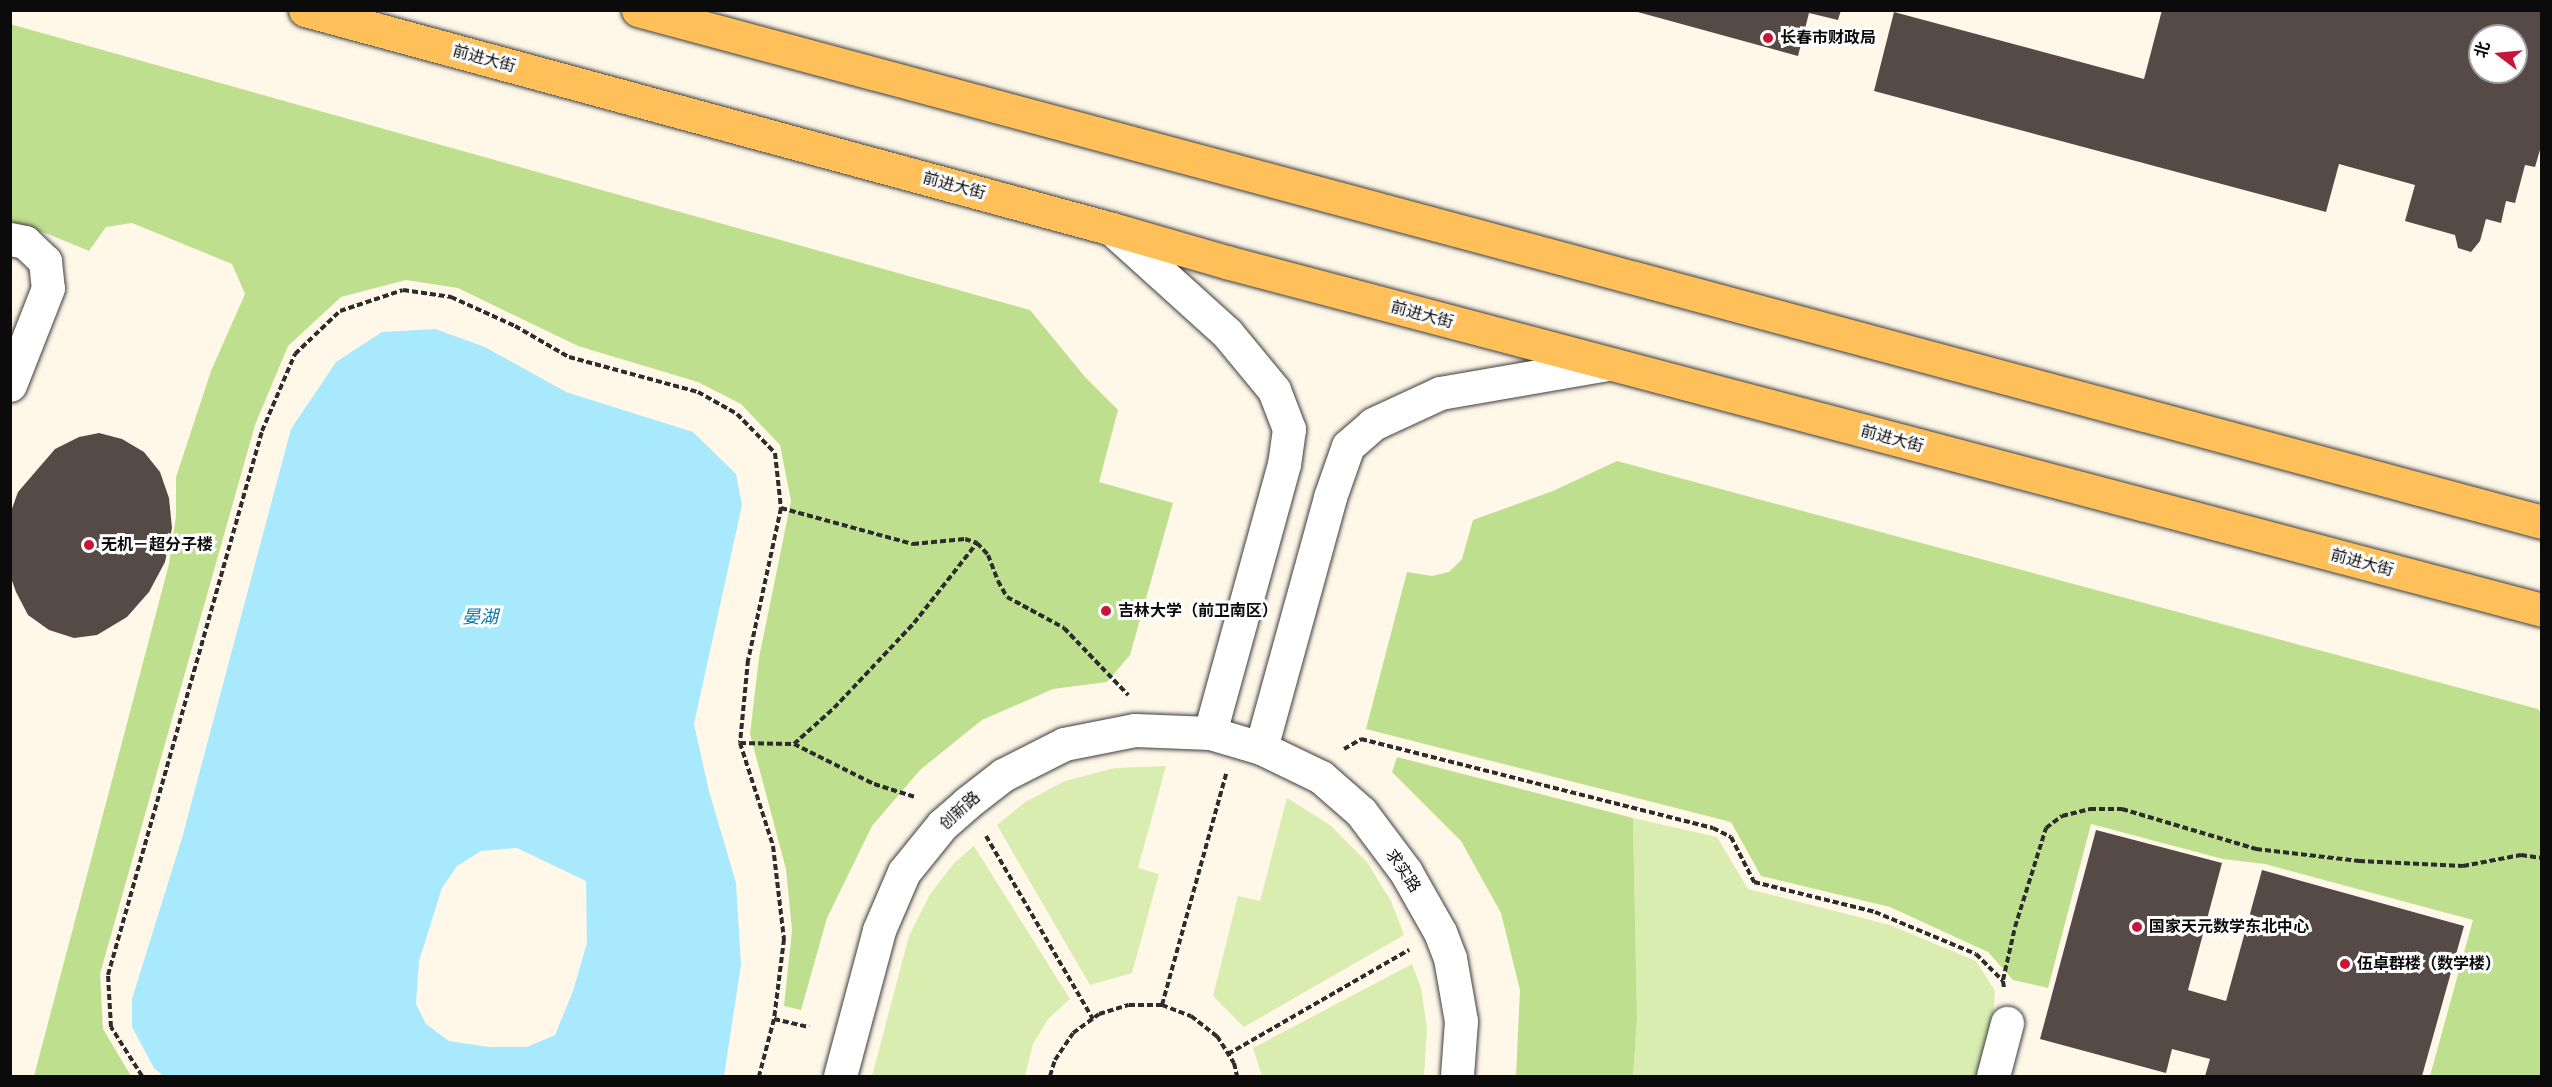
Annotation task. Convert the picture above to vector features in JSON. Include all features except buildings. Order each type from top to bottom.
[{"type":"main road","name":"前进大街","points":[[305,10],[1226,262],[2541,610]]},
{"type":"main road","points":[[638,10],[2541,522]]},
{"type":"lane","points":[[1112,229],[1227,333],[1274,390],[1289,429],[1236,740]]},
{"type":"lane","points":[[10,239],[25,242],[45,261],[48,288],[10,385]]},
{"type":"lane","points":[[1236,740],[1348,446],[1373,424],[1440,393],[1608,364]]},
{"type":"lane","name":"创新路","points":[[840,1077],[879,930],[904,872],[942,825],[966,802],[1004,775],[1064,744],[1135,730],[1236,740]]},
{"type":"lane","name":"求实路","points":[[1236,740],[1321,777],[1361,812],[1406,872],[1440,932],[1450,958],[1461,1021],[1457,1077]]},
{"type":"lane","points":[[1993,1077],[2007,1023]]},
{"type":"path","points":[[142,1077],[111,1027],[108,975],[262,431],[295,354],[339,311],[403,290],[451,297],[515,326],[570,357],[698,392],[737,414],[775,453],[781,508],[748,660],[740,743],[773,846],[784,939],[774,1019],[759,1077]]},
{"type":"path","points":[[781,508],[913,544],[965,539],[977,543],[988,555],[1007,597],[1064,628],[1129,696]]},
{"type":"path","points":[[794,744],[834,708],[914,623],[977,543]]},
{"type":"path","points":[[1341,751],[1361,739],[1713,828],[1731,837],[1754,882],[1875,912],[1976,954],[2003,981]]},
{"type":"path","points":[[1162,1005],[1236,740]]},
{"type":"path","points":[[740,743],[794,744],[874,783],[915,797]]},
{"type":"path","points":[[966,802],[1093,1019]]},
{"type":"path","points":[[2007,1023],[2003,981],[2015,927],[2046,828],[2062,816],[2090,809],[2122,809],[2256,849],[2359,861],[2463,866],[2521,855],[2541,858]]},
{"type":"path","points":[[1228,1054],[1440,932]]},
{"type":"path","points":[[1050,1077],[1055,1060],[1073,1033],[1099,1014],[1129,1005],[1162,1005],[1191,1016],[1216,1036],[1234,1063],[1237,1077]]},
{"type":"path","points":[[774,1019],[809,1027]]},
{"type":"green space","points":[[10,24],[1030,310],[1086,378],[1118,410],[1099,482],[1173,503],[1130,655],[1107,682],[1053,689],[982,720],[920,770],[872,826],[827,918],[801,1010],[784,1006],[792,930],[786,869],[750,734],[759,658],[791,501],[780,445],[741,404],[698,382],[578,346],[458,288],[406,280],[341,297],[288,346],[255,425],[100,974],[103,1029],[131,1076],[34,1076],[169,564],[176,516],[176,477],[211,371],[245,294],[232,264],[132,223],[106,227],[89,251],[48,234],[11,223]]},
{"type":"green space","points":[[1617,461],[2538,709],[2542,715],[2541,1076],[2430,1076],[2473,920],[2265,864],[2223,859],[2091,824],[2048,988],[2013,980],[1988,952],[1890,907],[1761,876],[1731,822],[1366,729],[1407,572],[1432,576],[1449,572],[1462,559],[1473,520],[1553,491]]},
{"type":"green space","points":[[1397,757],[1633,818],[1637,1020],[1633,1076],[1516,1076],[1520,990],[1501,913],[1461,841],[1392,772]]},
{"type":"green space","points":[[1166,766],[1138,868],[1159,874],[1132,973],[1090,985],[997,825],[1025,802],[1065,781],[1115,768]]},
{"type":"green space","points":[[1287,798],[1330,825],[1367,862],[1391,901],[1404,935],[1244,1027],[1213,996],[1238,896],[1260,901]]},
{"type":"green space","points":[[1633,818],[1717,837],[1748,889],[1890,925],[1976,961],[1995,991],[1993,1017],[1977,1076],[1633,1076],[1637,1020]]},
{"type":"green space","points":[[974,846],[1070,999],[1048,1019],[1033,1044],[1025,1076],[872,1076],[909,936],[930,894],[955,862]]},
{"type":"green space","points":[[1412,964],[1421,988],[1427,1028],[1424,1076],[1262,1076],[1253,1048]]},
{"type":"water","name":"晏湖","points":[[435,329],[485,347],[566,392],[693,432],[736,474],[742,505],[694,724],[709,791],[736,883],[741,965],[724,1076],[163,1076],[154,1068],[132,1027],[132,999],[182,838],[291,429],[336,362],[382,332]],"holes":[[[517,848],[586,881],[587,943],[573,991],[555,1035],[527,1047],[489,1047],[449,1041],[426,1024],[416,1004],[419,961],[442,888],[457,866],[481,851]]]},
{"type":"place","name":"长春市财政局","points":[[1768,38]]},
{"type":"place","name":"无机－超分子楼","points":[[89,545]]},
{"type":"place","name":"吉林大学（前卫南区）","points":[[1106,611]]},
{"type":"place","name":"国家天元数学东北中心","points":[[2137,927]]},
{"type":"place","name":"伍卓群楼（数学楼）","points":[[2345,964]]}]
